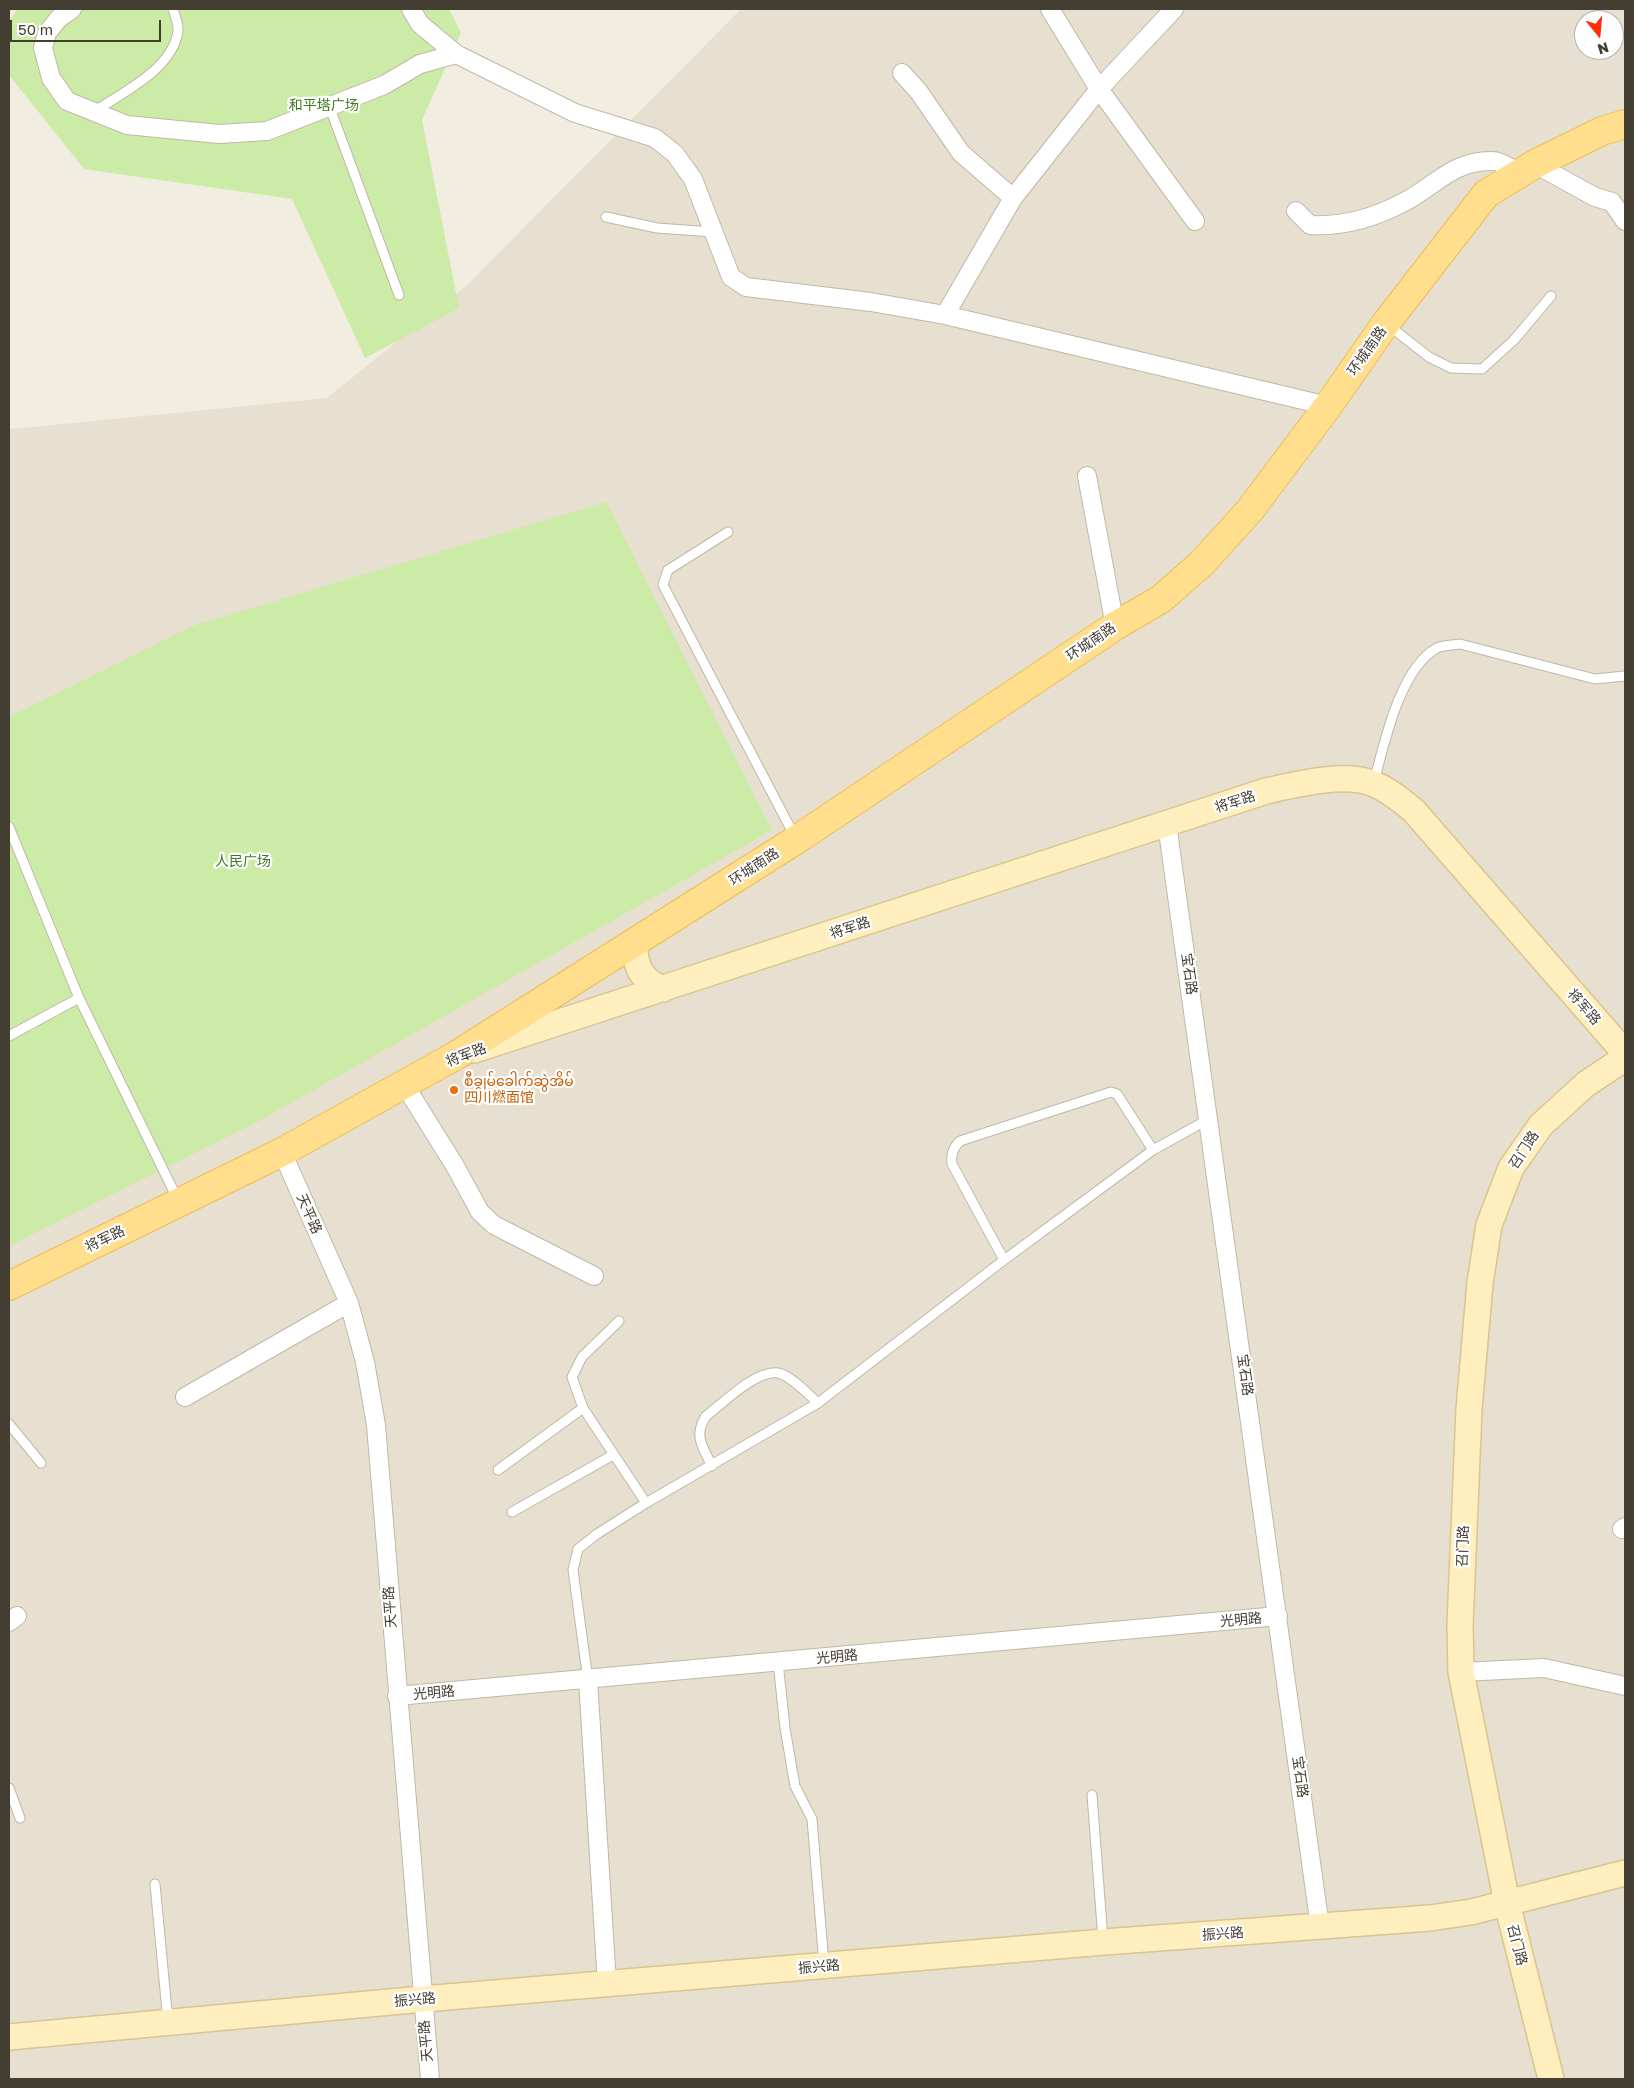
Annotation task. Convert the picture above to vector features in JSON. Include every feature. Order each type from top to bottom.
[{"type":"main road","name":"环城南路","points":[[455,1056],[796,840],[1115,626],[1161,599],[1202,563],[1250,510],[1328,406],[1386,323],[1486,194],[1528,169],[1602,132],[1625,124]]},
{"type":"main road","name":"将军路","points":[[9,1286],[282,1152],[455,1056],[1266,791],[1304,782],[1336,780],[1368,782],[1391,792],[1433,830],[1625,1054]]},
{"type":"main road","points":[[634,944],[635,955],[642,974],[648,983],[663,989]]},
{"type":"main road","name":"召门路","points":[[1551,2079],[1507,1903],[1461,1672],[1460,1624],[1469,1409],[1480,1282],[1489,1225],[1511,1168],[1541,1124],[1586,1084],[1625,1058]]},
{"type":"main road","name":"振兴路","points":[[9,2037],[423,1999],[1104,1942],[1430,1918],[1507,1903],[1625,1873]]},
{"type":"street","points":[[72,9],[59,18],[47,33],[43,48],[51,78],[67,101],[92,113],[127,125],[219,134],[267,131],[330,108],[384,85],[420,64],[456,54]]},
{"type":"street","points":[[411,9],[420,24],[456,54],[575,114],[655,138],[675,154],[693,179],[731,277],[746,287],[871,302],[945,315],[1328,406]]},
{"type":"street","points":[[1050,9],[1099,89],[1195,222]]},
{"type":"street","points":[[945,315],[1013,198],[1099,89],[1174,9]]},
{"type":"street","points":[[902,73],[919,92],[961,153],[1013,198]]},
{"type":"street","points":[[1296,211],[1310,225],[1334,226],[1372,216],[1406,202],[1438,178],[1465,166],[1494,161],[1528,169],[1595,197],[1612,202],[1625,221]]},
{"type":"street","points":[[1087,476],[1115,626]]},
{"type":"street","name":"宝石路","points":[[1167,824],[1210,1119],[1320,1927]]},
{"type":"street","points":[[404,1084],[455,1166],[480,1212],[494,1225],[594,1276]]},
{"type":"street","name":"天平路","points":[[282,1152],[349,1303],[365,1362],[376,1425],[430,2079]]},
{"type":"street","points":[[185,1397],[349,1303]]},
{"type":"street","name":"光明路","points":[[397,1696],[1278,1616]]},
{"type":"street","points":[[1461,1672],[1544,1668],[1625,1686]]},
{"type":"street","points":[[588,1680],[607,1984]]},
{"type":"lane","points":[[92,113],[155,70],[172,52],[178,30],[173,9]]},
{"type":"lane","points":[[330,108],[399,295]]},
{"type":"lane","points":[[606,217],[657,228],[713,232]]},
{"type":"lane","points":[[1386,323],[1429,357],[1451,368],[1482,369],[1514,340],[1551,296]]},
{"type":"lane","points":[[728,532],[668,570],[662,585],[796,840]]},
{"type":"lane","points":[[1373,784],[1395,704],[1420,665],[1438,648],[1460,644],[1594,679],[1625,676]]},
{"type":"lane","points":[[9,827],[79,998],[179,1202]]},
{"type":"lane","points":[[9,1036],[79,998]]},
{"type":"lane","points":[[1004,1260],[952,1164],[951,1156],[954,1147],[960,1141],[1110,1092],[1117,1094],[1153,1150]]},
{"type":"lane","points":[[588,1680],[573,1570],[578,1549],[597,1534],[646,1503],[818,1403],[1004,1260],[1153,1150],[1210,1119]]},
{"type":"lane","points":[[619,1322],[582,1357],[572,1377],[583,1408],[646,1503]]},
{"type":"lane","points":[[712,1466],[698,1436],[700,1426],[706,1416],[760,1375],[778,1372],[798,1385],[818,1403]]},
{"type":"lane","points":[[498,1470],[583,1408]]},
{"type":"lane","points":[[9,1424],[41,1464]]},
{"type":"lane","points":[[512,1512],[613,1455]]},
{"type":"lane","points":[[778,1662],[785,1728],[795,1786],[812,1819],[824,1966]]},
{"type":"lane","points":[[9,1788],[20,1818]]},
{"type":"lane","points":[[1092,1795],[1104,1942]]},
{"type":"lane","points":[[155,1884],[168,2022]]},
{"type":"shaded area","points":[[741,9],[1625,9],[1625,2079],[9,2079],[9,427],[12,429],[327,398],[466,286]]},
{"type":"green space","name":"和平塔广场","points":[[17,9],[449,9],[461,33],[422,120],[459,308],[365,358],[292,199],[84,169],[9,75],[9,22]]},
{"type":"green space","name":"人民广场","points":[[606,502],[772,830],[261,1120],[9,1246],[9,717],[195,625]]},
{"type":"place","name":"စီချွမ်ခေါက်ဆွဲအိမ် 四川燃面馆","points":[[454,1090]]}]
